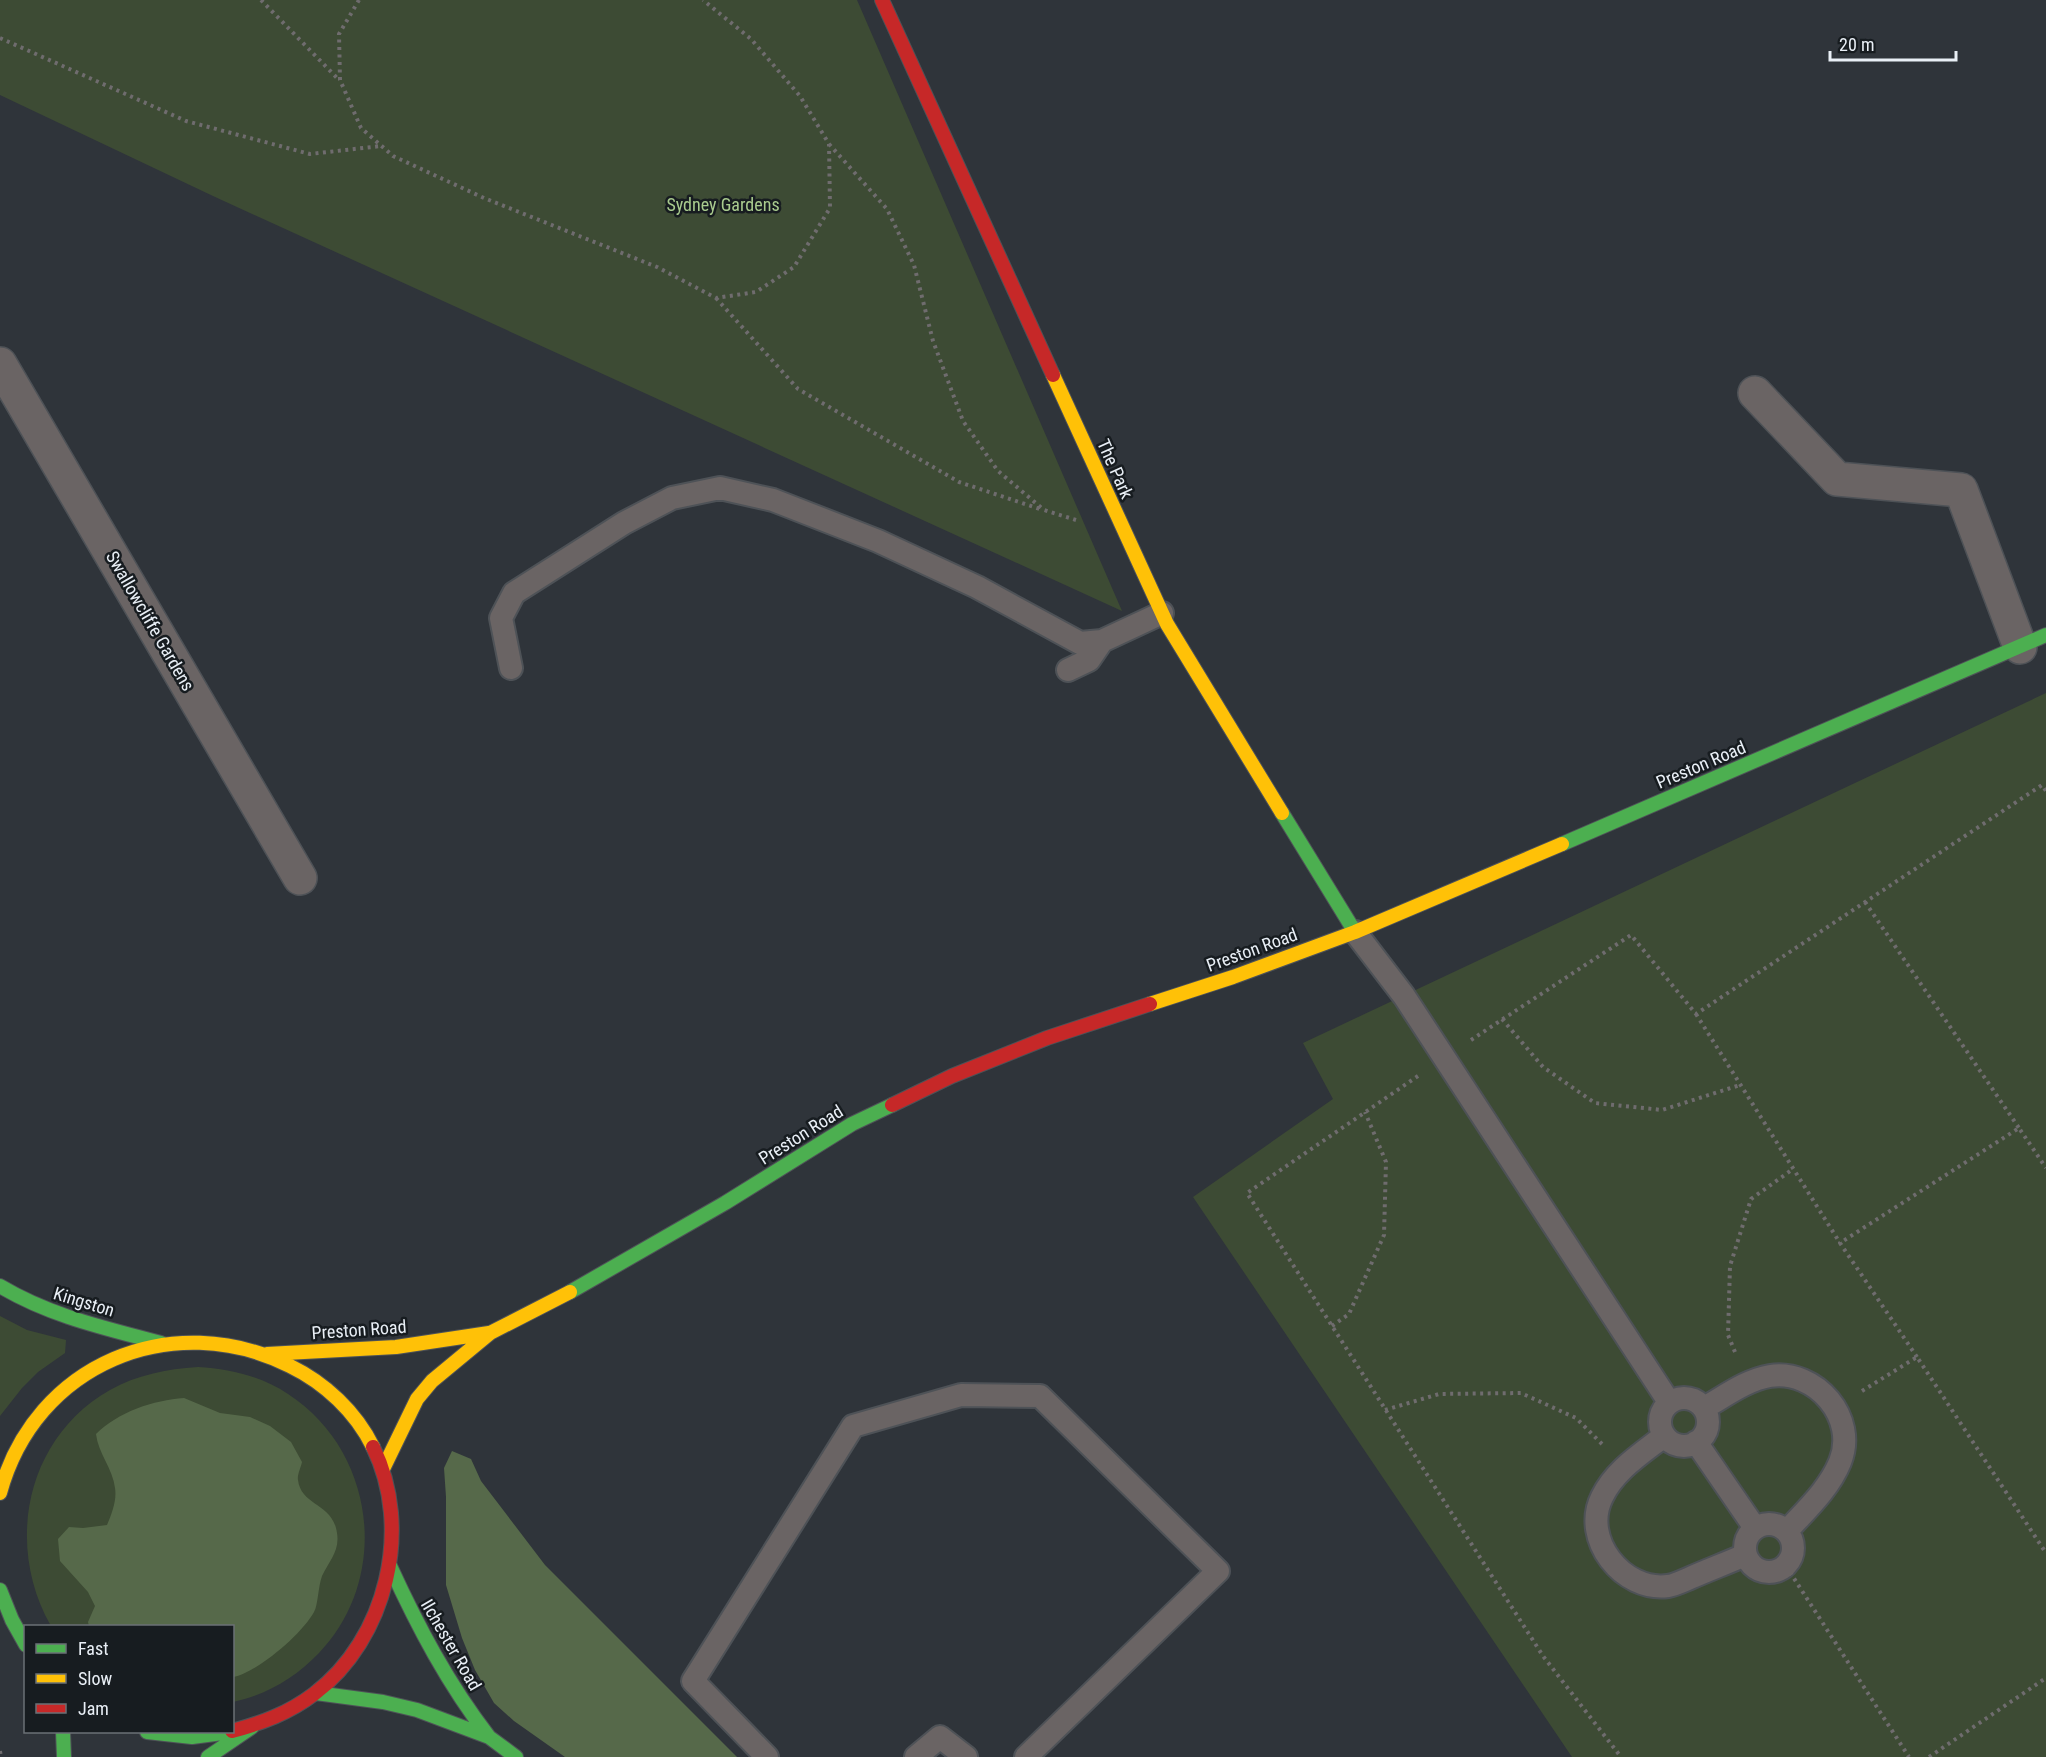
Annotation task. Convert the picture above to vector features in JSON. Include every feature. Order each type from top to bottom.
[{"type":"main road","name":"The Park","points":[[882,0],[1167,624],[1355,932]]},
{"type":"main road","name":"Preston Road","points":[[383,1469],[417,1400],[432,1381],[490,1333],[587,1283],[725,1203],[852,1124],[952,1076],[1047,1038],[1233,977],[1355,932],[2033,641]]},
{"type":"main road","name":"Kingston","points":[[0,1286],[44,1310],[161,1344]]},
{"type":"main road","name":"Preston Road","points":[[267,1354],[396,1347],[490,1333]]},
{"type":"main road","points":[[0,1493],[14,1453],[29,1426],[46,1404],[70,1384],[95,1365],[125,1353],[184,1340],[212,1341],[267,1354],[318,1382],[338,1399],[369,1438],[383,1469],[393,1522],[390,1566],[380,1602],[356,1652],[337,1676],[316,1693],[279,1715],[252,1727],[208,1757]]},
{"type":"main road","name":"Ilchester Road","points":[[390,1566],[438,1664],[460,1699],[489,1737]]},
{"type":"main road","points":[[0,1590],[12,1620],[24,1641]]},
{"type":"main road","name":"Ilchester Road","points":[[316,1693],[383,1702],[417,1710],[489,1737],[516,1757]]},
{"type":"main road","points":[[234,1730],[252,1727]]},
{"type":"main road","points":[[63,1733],[64,1757]]},
{"type":"main road","points":[[162,1733],[192,1737],[218,1733]]},
{"type":"street","name":"Swallowcliffe Gardens","points":[[0,364],[300,878]]},
{"type":"street","points":[[1755,393],[1837,479],[1961,489],[2033,641]]},
{"type":"lane","points":[[511,668],[501,618],[514,593],[624,523],[672,498],[720,488],[773,500],[878,541],[977,587],[1080,643],[1102,641],[1162,613]]},
{"type":"lane","points":[[1068,670],[1089,660],[1102,641]]},
{"type":"lane","points":[[1355,932],[1404,996],[1669,1402]]},
{"type":"lane","points":[[1704,1408],[1750,1382],[1770,1376],[1792,1376],[1812,1384],[1829,1398],[1840,1418],[1844,1438],[1842,1460],[1832,1479],[1787,1531]]},
{"type":"lane","points":[[767,1757],[693,1681],[853,1426],[961,1395],[1040,1396],[1218,1571],[1026,1757]]},
{"type":"lane","points":[[1688,1398],[1695,1400],[1704,1408],[1708,1427],[1705,1434],[1696,1442],[1677,1446],[1664,1436],[1659,1420],[1661,1412],[1669,1402],[1688,1398]]},
{"type":"lane","points":[[1664,1436],[1610,1481],[1600,1500],[1596,1521],[1600,1543],[1611,1562],[1627,1576],[1647,1585],[1669,1586],[1745,1555]]},
{"type":"lane","points":[[1696,1442],[1755,1528]]},
{"type":"lane","points":[[1765,1523],[1773,1523],[1787,1531],[1793,1545],[1790,1560],[1785,1566],[1771,1572],[1762,1572],[1749,1562],[1745,1555],[1746,1538],[1755,1528],[1765,1523]]},
{"type":"lane","points":[[916,1757],[940,1737],[966,1757]]},
{"type":"path","points":[[261,0],[339,80],[361,128],[393,156],[484,198],[657,267],[716,298],[798,388],[958,482],[1125,536]]},
{"type":"path","points":[[339,80],[339,34],[359,0]]},
{"type":"path","points":[[703,0],[751,39],[800,96],[829,144],[888,209],[914,265],[933,341],[963,421],[998,471],[1044,510]]},
{"type":"path","points":[[0,39],[186,121],[310,154],[382,146]]},
{"type":"path","points":[[716,298],[756,291],[794,267],[830,208],[829,144]]},
{"type":"path","points":[[1696,1014],[2042,786],[2046,791]]},
{"type":"path","points":[[1865,902],[2046,1168]]},
{"type":"path","points":[[1621,1757],[1543,1656],[1247,1192],[1631,934],[1696,1014],[1840,1243],[2046,1553]]},
{"type":"path","points":[[1502,1019],[1544,1067],[1595,1103],[1662,1110],[1740,1085]]},
{"type":"path","points":[[1332,1326],[1349,1314],[1384,1235],[1386,1162],[1365,1112]]},
{"type":"path","points":[[1840,1243],[2019,1128]]},
{"type":"path","points":[[1750,1382],[1728,1335],[1730,1266],[1751,1199],[1794,1170]]},
{"type":"path","points":[[1835,1408],[1917,1357]]},
{"type":"path","points":[[1386,1410],[1439,1394],[1521,1393],[1576,1418],[1626,1467]]},
{"type":"path","points":[[1785,1566],[1909,1757]]},
{"type":"path","points":[[1929,1757],[2046,1678]]},
{"type":"path","points":[[0,1751],[1,1757]]},
{"type":"green space","name":"Sydney Gardens","points":[[0,0],[857,0],[1122,611],[213,196],[0,95]]},
{"type":"green space","points":[[2046,693],[2046,1757],[1572,1757],[1193,1197],[1333,1099],[1303,1043]]},
{"type":"green space","points":[[0,1316],[27,1330],[66,1340],[65,1353],[38,1372],[0,1416]]},
{"type":"green space","points":[[198,1367],[233,1372],[267,1382],[288,1394],[318,1418],[340,1448],[355,1481],[364,1517],[364,1553],[357,1589],[342,1623],[319,1653],[290,1678],[257,1695],[234,1702],[234,1625],[51,1625],[37,1595],[29,1562],[27,1529],[31,1496],[42,1465],[58,1436],[81,1411],[110,1390],[131,1380],[175,1369]]},
{"type":"green space","points":[[184,1398],[220,1413],[250,1417],[270,1426],[291,1442],[302,1462],[298,1478],[300,1489],[330,1516],[337,1533],[337,1545],[322,1576],[315,1609],[308,1621],[278,1651],[255,1668],[234,1677],[234,1625],[89,1625],[95,1606],[88,1592],[60,1561],[58,1539],[69,1527],[107,1525],[114,1506],[114,1481],[96,1434],[126,1413],[161,1401]]},
{"type":"green space","points":[[452,1451],[471,1459],[481,1481],[545,1565],[737,1757],[565,1757],[514,1721],[494,1703],[475,1670],[462,1638],[446,1585],[444,1468]]},
{"type":"traffic: fast","points":[[1562,844],[2046,635]]},
{"type":"traffic: fast","points":[[1282,813],[1355,932]]},
{"type":"traffic: fast","points":[[570,1292],[725,1203],[852,1124],[892,1105]]},
{"type":"traffic: fast","points":[[0,1286],[58,1313],[161,1343]]},
{"type":"traffic: fast","points":[[390,1566],[435,1654],[460,1696],[489,1737]]},
{"type":"traffic: fast","points":[[0,1590],[12,1620],[24,1641]]},
{"type":"traffic: fast","points":[[316,1693],[383,1702],[417,1710],[489,1737],[516,1757]]},
{"type":"traffic: fast","points":[[208,1757],[252,1727]]},
{"type":"traffic: fast","points":[[63,1733],[64,1757]]},
{"type":"traffic: fast","points":[[156,1733],[192,1737],[222,1733]]},
{"type":"traffic: slow","points":[[1053,375],[1167,624],[1282,813]]},
{"type":"traffic: slow","points":[[1150,1004],[1233,977],[1355,932],[1562,844]]},
{"type":"traffic: slow","points":[[383,1469],[417,1399],[432,1381],[490,1333],[570,1292]]},
{"type":"traffic: slow","points":[[267,1354],[396,1347],[489,1333]]},
{"type":"traffic: slow","points":[[0,1493],[18,1448],[43,1410],[76,1381],[114,1359],[156,1346],[200,1343],[245,1349],[290,1366],[315,1381],[338,1400],[358,1422],[373,1447]]},
{"type":"traffic: jam","points":[[882,0],[1053,375]]},
{"type":"traffic: jam","points":[[892,1105],[952,1076],[1047,1038],[1150,1004]]},
{"type":"traffic: jam","points":[[234,1730],[275,1717],[314,1694],[339,1671],[360,1644],[375,1613],[386,1580],[391,1546],[391,1512],[385,1479],[373,1447]]}]
